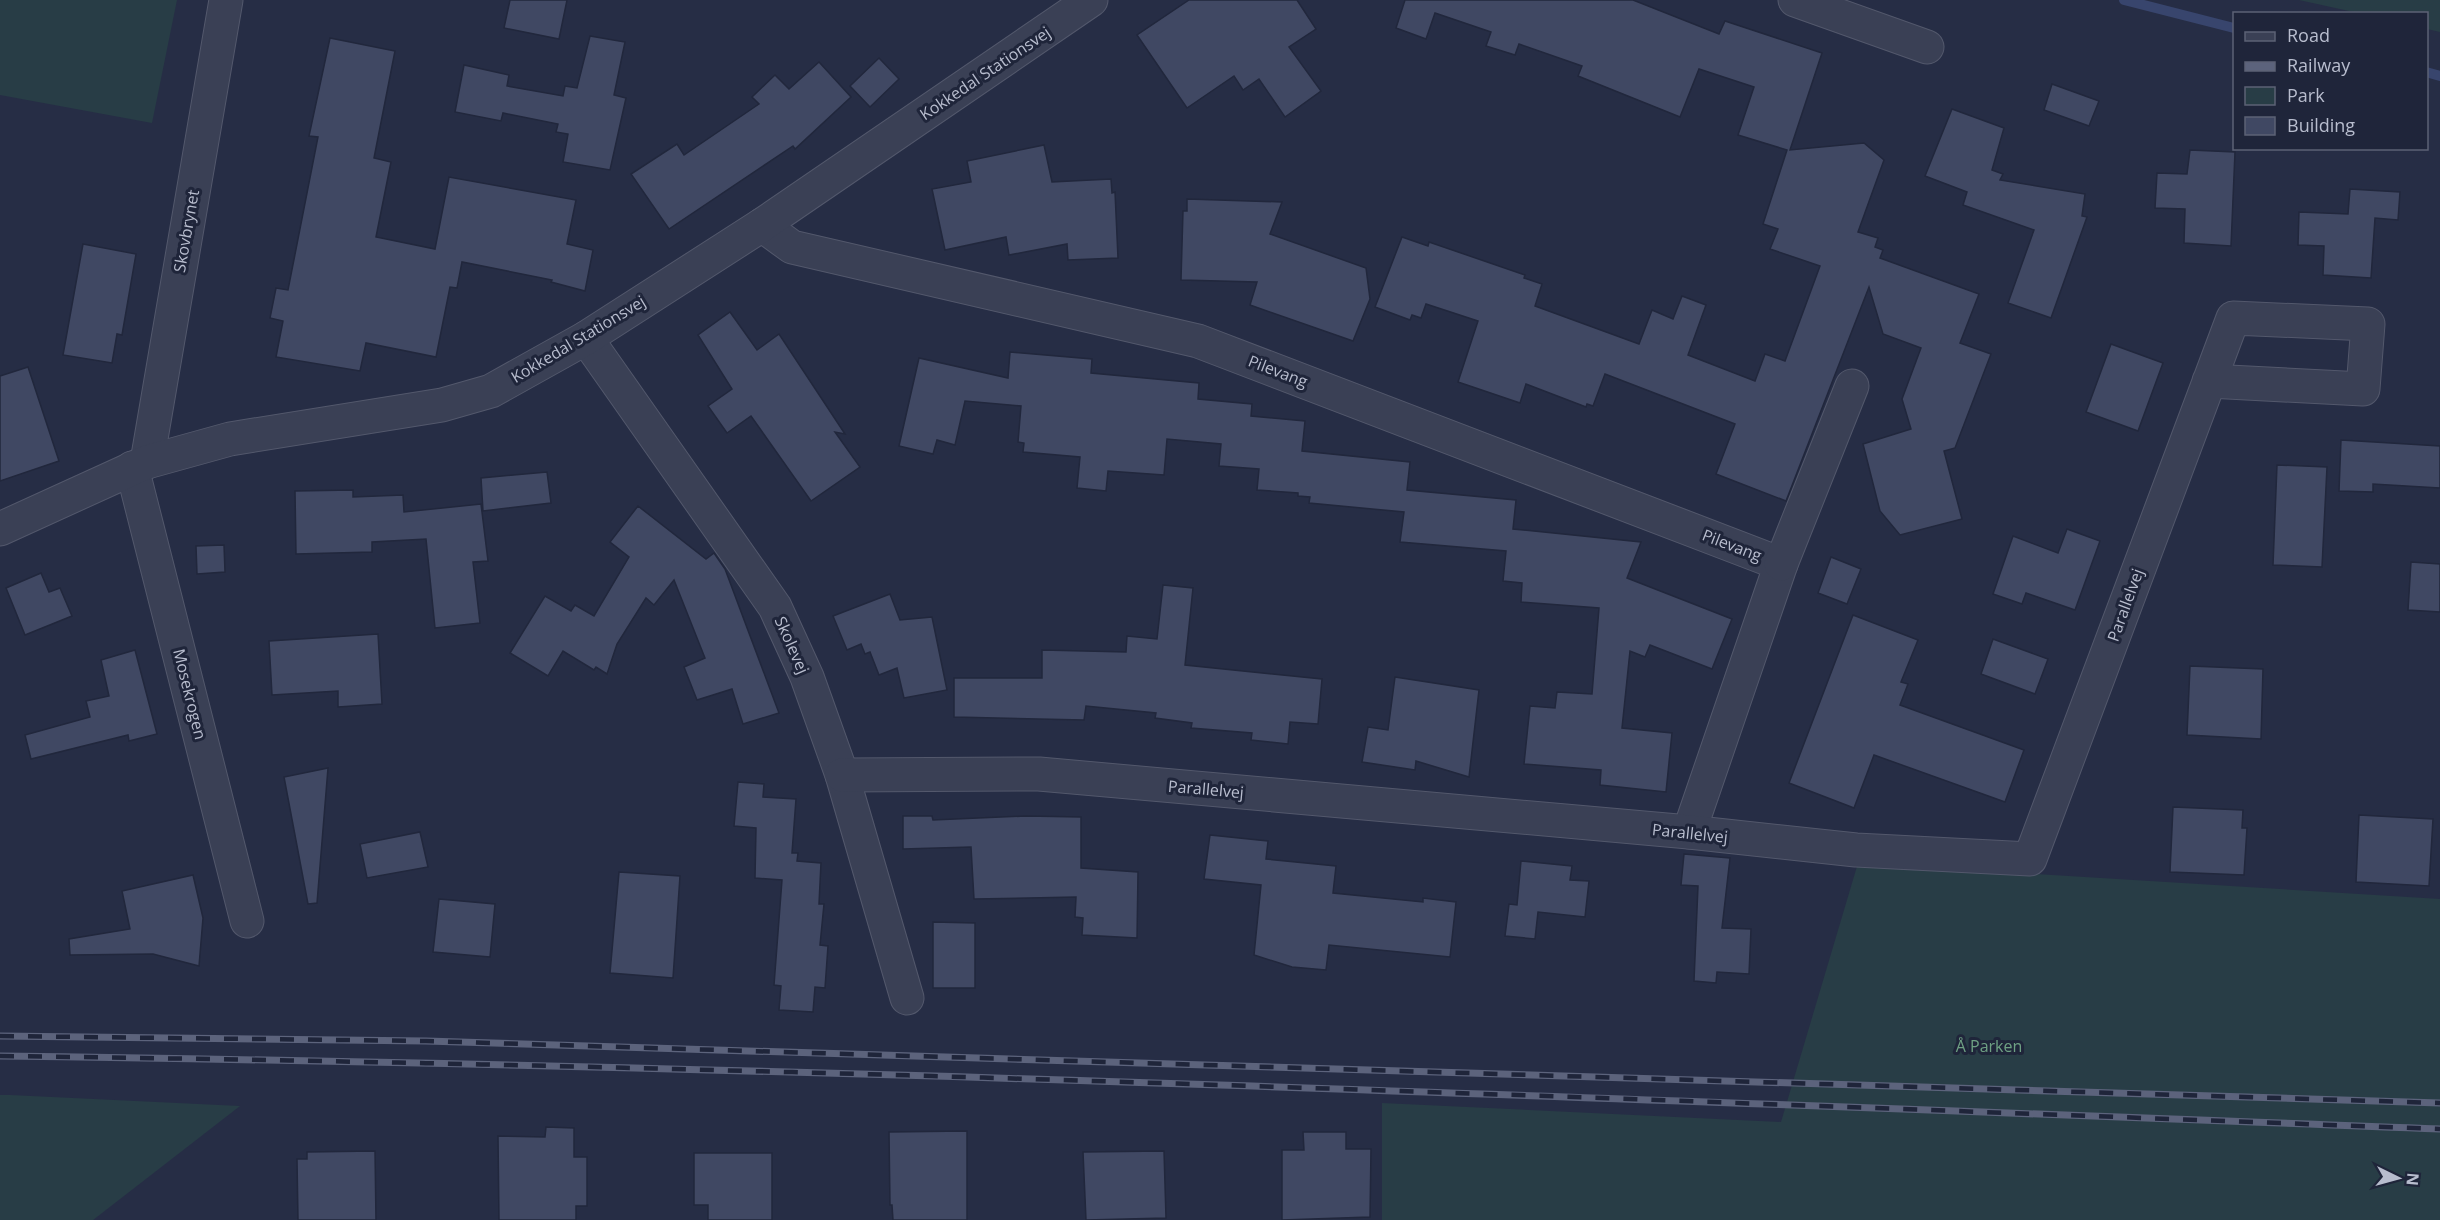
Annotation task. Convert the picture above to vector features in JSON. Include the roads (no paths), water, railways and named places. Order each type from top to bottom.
[{"type":"street","name":"Skovbrynet","points":[[139,465],[226,0]]},
{"type":"street","name":"Kokkedal Stationsvej","points":[[0,529],[139,465],[230,439],[442,405],[491,391],[586,338],[762,225],[1091,0]]},
{"type":"street","points":[[1795,0],[1928,47]]},
{"type":"street","name":"Pilevang","points":[[762,225],[792,247],[1198,341],[1781,564]]},
{"type":"street","name":"Parallelvej","points":[[842,775],[1040,774],[1689,832],[1856,850],[2030,859],[2209,381],[2233,318],[2368,324],[2363,389],[2209,381]]},
{"type":"street","name":"Skolevej","points":[[586,338],[775,607],[807,677],[842,775],[907,998]]},
{"type":"street","name":"Pilevang","points":[[1689,832],[1781,564],[1852,386]]},
{"type":"street","name":"Mosekrogen","points":[[139,465],[247,921]]},
{"type":"waterway","points":[[2124,0],[2233,28]]},
{"type":"waterway","points":[[2428,73],[2440,76]]},
{"type":"railway","points":[[0,1036],[426,1041],[2440,1103]]},
{"type":"railway","points":[[0,1056],[610,1067],[1220,1085],[2440,1129]]},
{"type":"park label","name":"Å Parken","points":[[1989,1046]]}]
